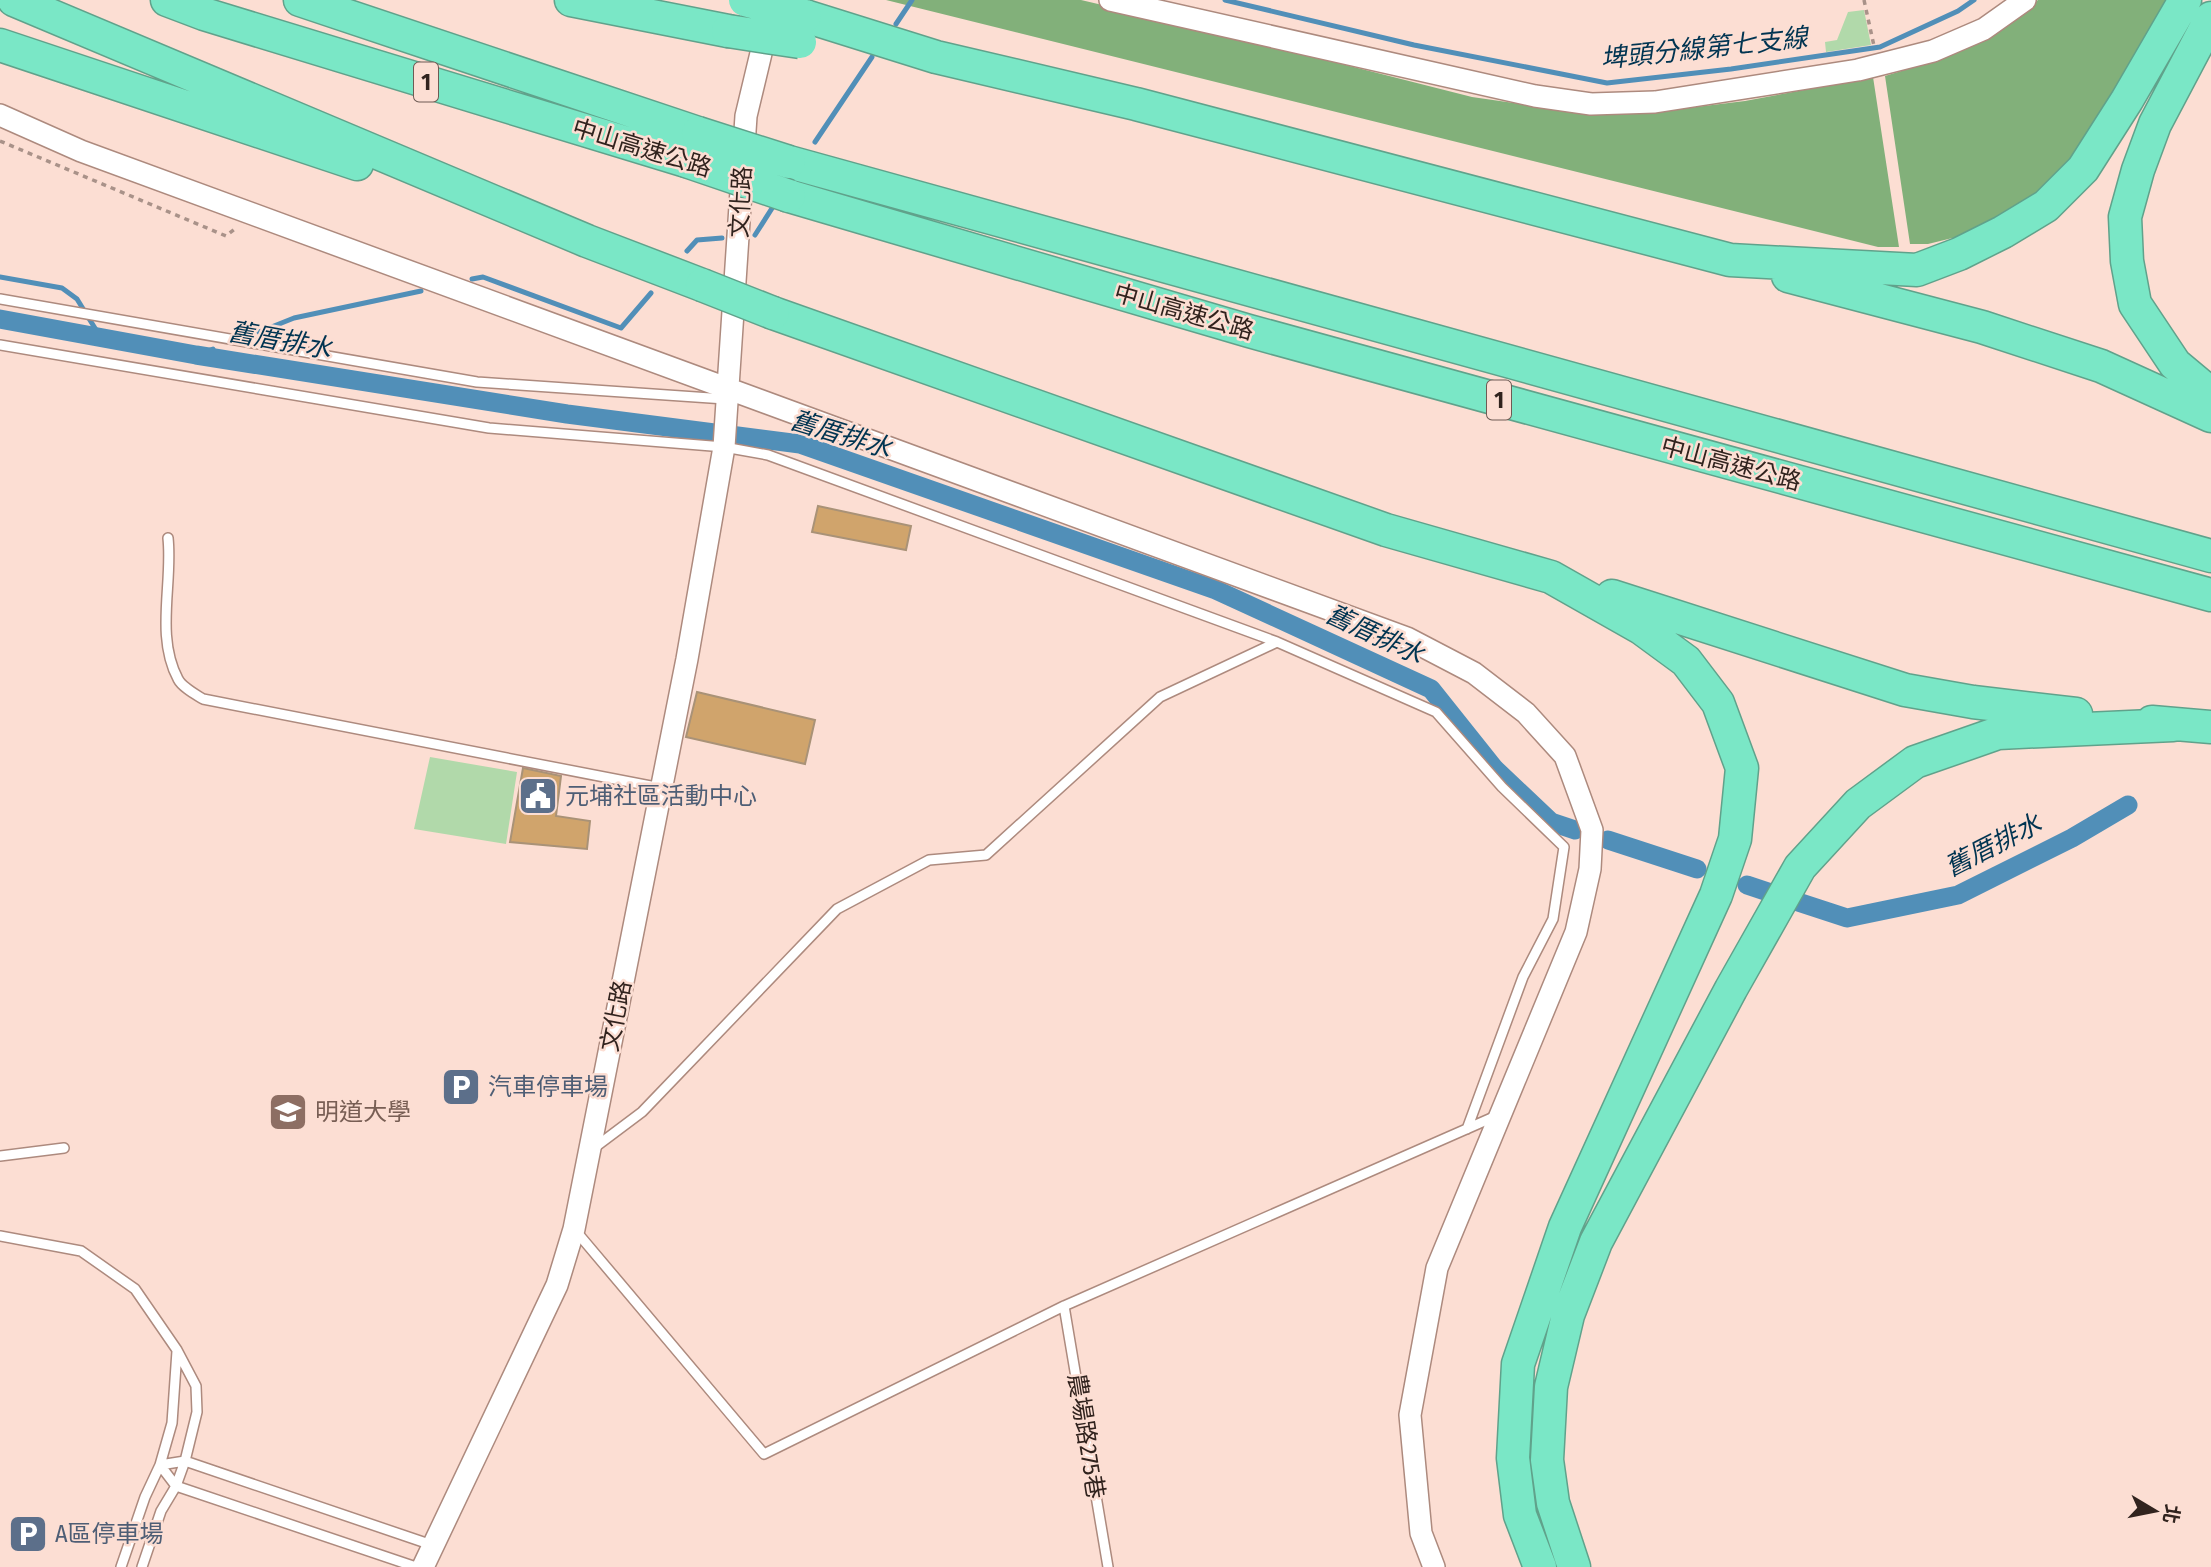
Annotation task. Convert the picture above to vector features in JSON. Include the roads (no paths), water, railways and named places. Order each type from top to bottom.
[{"type":"highway","points":[[14,0],[587,241],[773,313],[1386,530],[1551,577],[1905,690],[1973,702],[2211,727]]},
{"type":"highway","name":"中山高速公路","points":[[167,0],[204,14],[692,147],[789,162],[2211,556]]},
{"type":"highway","name":"中山高速公路","points":[[300,0],[692,147],[789,196],[1249,331],[2211,595]]},
{"type":"highway","points":[[571,0],[728,31],[802,29],[1136,104],[1982,327],[2101,366],[2211,416]]},
{"type":"highway","points":[[745,0],[802,29]]},
{"type":"highway","points":[[1730,260],[1916,270],[1959,254],[2003,232],[2046,206],[2083,169],[2185,0]]},
{"type":"highway","points":[[2211,18],[2155,124],[2125,217],[2127,261],[2135,304],[2175,364],[2211,394]]},
{"type":"highway","points":[[0,45],[587,241]]},
{"type":"highway","points":[[1540,1567],[1520,1515],[1513,1458],[1518,1364],[1565,1227],[1716,895],[1735,839],[1742,768],[1717,704],[1686,661],[1641,628],[1551,577]]},
{"type":"highway","points":[[1574,1567],[1553,1503],[1548,1460],[1551,1387],[1568,1315],[1595,1242],[1800,867],[1858,804],[1915,762],[1997,733],[2173,725]]},
{"type":"street","name":"文化路","points":[[423,1567],[557,1285],[574,1229],[687,659],[724,443],[746,116],[774,0]]},
{"type":"street","points":[[1110,0],[1535,96],[1591,104],[1655,102],[1878,66],[1933,51],[1984,29],[2025,0]]},
{"type":"street","points":[[0,115],[81,151],[255,215],[728,399],[1407,638],[1474,673],[1526,713],[1565,756],[1592,830],[1590,869],[1576,932],[1437,1268],[1410,1415],[1421,1533],[1434,1567]]},
{"type":"lane","points":[[0,299],[477,382],[728,399]]},
{"type":"lane","points":[[0,345],[489,428],[724,443],[768,455],[1277,642],[1436,712],[1502,786],[1564,847],[1553,919],[1522,977],[1467,1129]]},
{"type":"lane","points":[[168,538],[171,560],[166,616],[169,653],[178,681],[203,699],[661,788]]},
{"type":"lane","points":[[590,1151],[642,1112],[837,909],[929,860],[986,855],[1160,697],[1277,642]]},
{"type":"lane","points":[[574,1229],[764,1454],[1064,1306],[1502,1114]]},
{"type":"lane","points":[[0,1156],[64,1148]]},
{"type":"lane","points":[[0,1236],[81,1251],[135,1289],[177,1350],[195,1386],[197,1412],[185,1461],[176,1486],[161,1511],[142,1567]]},
{"type":"lane","name":"農場路275巷","points":[[1064,1306],[1108,1567]]},
{"type":"lane","points":[[121,1567],[145,1497],[160,1465],[172,1423],[177,1350]]},
{"type":"lane","points":[[160,1465],[185,1461],[432,1545]]},
{"type":"lane","points":[[160,1465],[176,1486],[416,1567]]},
{"type":"waterway","points":[[896,24],[912,0]]},
{"type":"waterway","name":"埤頭分線第七支線","points":[[1225,0],[1414,45],[1607,83],[1731,69],[1880,47],[1958,11],[1974,0]]},
{"type":"waterway","points":[[815,142],[872,57]]},
{"type":"waterway","points":[[755,235],[776,202]]},
{"type":"waterway","points":[[687,251],[697,240],[722,238]]},
{"type":"waterway","points":[[0,277],[62,288],[77,299],[101,338]]},
{"type":"waterway","points":[[472,279],[483,277],[621,328],[651,293]]},
{"type":"waterway","points":[[259,332],[294,318],[421,291]]},
{"type":"waterway","name":"舊厝排水","points":[[0,319],[196,355],[567,414],[800,444],[1216,590],[1431,689],[1494,768],[1551,822],[1575,830]]},
{"type":"waterway","points":[[196,355],[213,349]]},
{"type":"waterway","name":"舊厝排水","points":[[1795,901],[1847,918],[1958,895],[2072,838],[2128,805]]},
{"type":"waterway","name":"舊厝排水","points":[[1608,840],[1697,869]]},
{"type":"waterway","name":"舊厝排水","points":[[1747,885],[1771,893]]},
{"type":"place","name":"元埔社區活動中心","points":[[538,796]]},
{"type":"place","name":"汽車停車場","points":[[461,1087]]},
{"type":"place","name":"明道大學","points":[[288,1112]]},
{"type":"place","name":"A區停車場","points":[[28,1534]]}]
